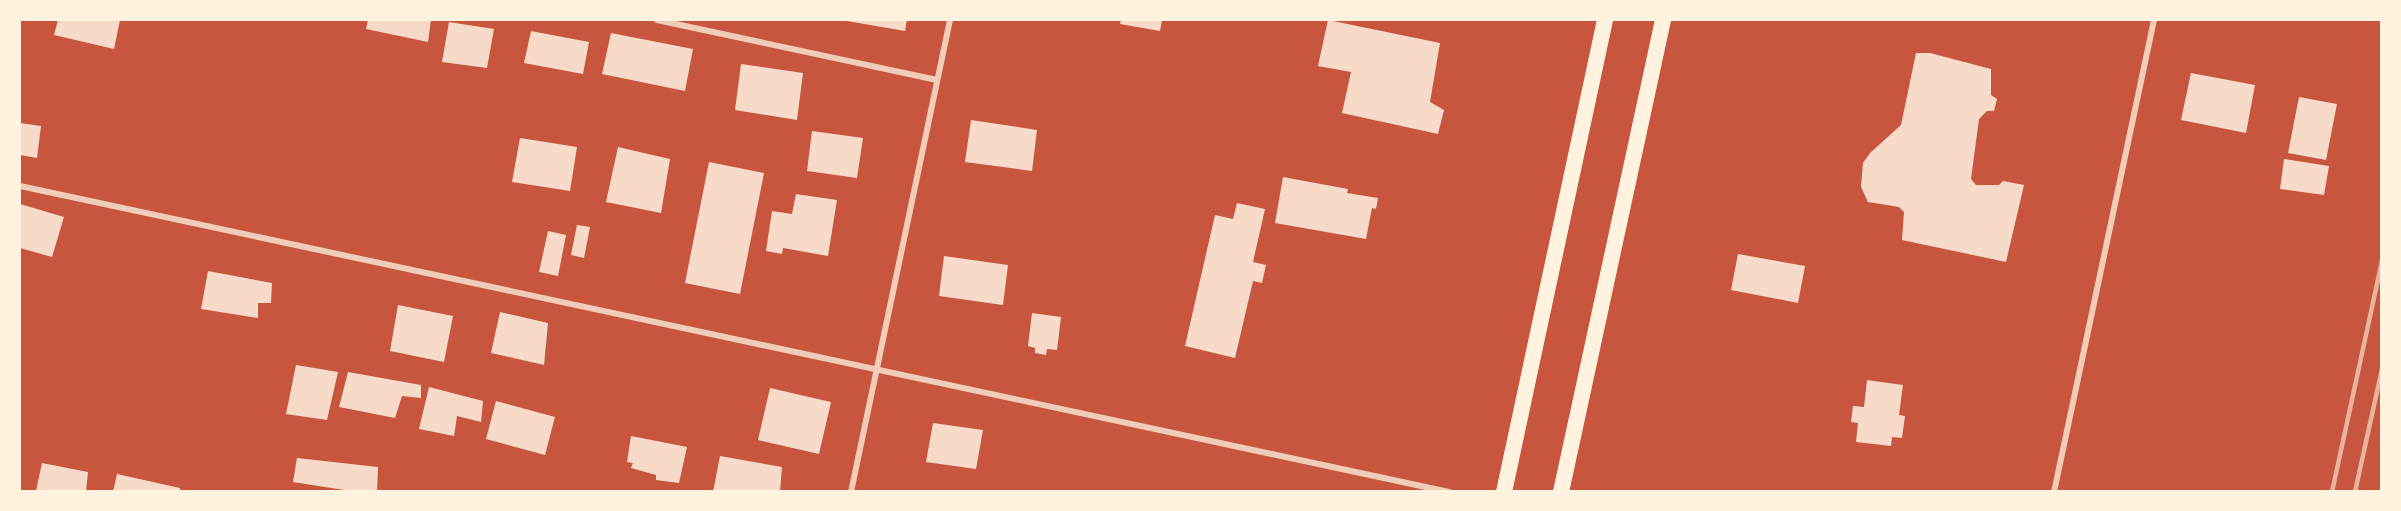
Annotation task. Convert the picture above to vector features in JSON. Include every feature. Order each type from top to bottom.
[{"type":"highway","points":[[1504,492],[1605,20]]},
{"type":"highway","points":[[1562,492],[1663,20]]},
{"type":"street","points":[[657,20],[937,80]]},
{"type":"street","points":[[851,492],[950,20]]},
{"type":"street","points":[[2054,492],[2154,20]]},
{"type":"street","points":[[20,186],[1449,492]]},
{"type":"building","points":[[58,20],[120,20],[114,49],[54,35]]},
{"type":"building","points":[[368,20],[431,20],[428,42],[366,29]]},
{"type":"building","points":[[841,20],[907,20],[905,31]]},
{"type":"building","points":[[1121,20],[1162,20],[1160,31],[1120,24]]},
{"type":"building","points":[[1328,20],[1440,43],[1430,102],[1444,110],[1438,134],[1342,113],[1351,72],[1318,66]]},
{"type":"building","points":[[449,22],[494,29],[487,68],[442,62]]},
{"type":"building","points":[[531,31],[589,42],[583,74],[524,63]]},
{"type":"building","points":[[611,33],[693,49],[685,91],[602,74]]},
{"type":"building","points":[[1916,53],[1930,53],[1991,69],[1991,95],[1997,99],[1994,111],[1987,111],[1979,119],[1971,179],[1976,185],[1999,185],[2003,181],[2024,185],[2006,262],[1902,240],[1904,212],[1899,207],[1868,202],[1861,187],[1863,163],[1870,153],[1901,125]]},
{"type":"building","points":[[741,64],[803,73],[797,120],[735,110]]},
{"type":"building","points":[[2191,73],[2255,85],[2246,133],[2181,120]]},
{"type":"building","points":[[2299,97],[2337,104],[2326,160],[2288,153]]},
{"type":"building","points":[[971,120],[1037,130],[1032,171],[965,162]]},
{"type":"building","points":[[20,123],[41,126],[37,158],[20,155]]},
{"type":"building","points":[[812,131],[863,138],[857,178],[807,171]]},
{"type":"building","points":[[520,138],[577,147],[570,191],[512,182]]},
{"type":"building","points":[[618,147],[670,159],[661,213],[606,202]]},
{"type":"building","points":[[2284,159],[2329,166],[2324,195],[2280,189]]},
{"type":"building","points":[[709,162],[764,173],[740,294],[685,283]]},
{"type":"building","points":[[1283,177],[1348,189],[1347,193],[1378,198],[1376,209],[1372,208],[1366,239],[1275,223]]},
{"type":"building","points":[[796,194],[837,200],[828,256],[783,248],[782,254],[766,251],[772,211],[792,214]]},
{"type":"building","points":[[1237,203],[1265,209],[1253,262],[1266,265],[1262,283],[1253,281],[1235,358],[1185,346],[1215,215],[1233,219]]},
{"type":"building","points":[[20,204],[64,217],[52,257],[20,248]]},
{"type":"building","points":[[577,225],[590,227],[584,258],[571,255]]},
{"type":"building","points":[[548,231],[566,235],[558,276],[539,272]]},
{"type":"building","points":[[1738,254],[1805,266],[1798,303],[1731,290]]},
{"type":"building","points":[[944,256],[1008,265],[1003,305],[939,296]]},
{"type":"building","points":[[208,271],[272,283],[271,303],[258,303],[258,318],[201,309]]},
{"type":"building","points":[[398,305],[453,316],[444,362],[390,351]]},
{"type":"building","points":[[500,312],[548,323],[544,365],[491,353]]},
{"type":"building","points":[[1032,313],[1061,317],[1057,350],[1047,349],[1046,355],[1035,353],[1035,348],[1028,346]]},
{"type":"building","points":[[296,365],[338,372],[327,420],[286,414]]},
{"type":"building","points":[[348,372],[421,385],[421,398],[402,396],[395,418],[339,407]]},
{"type":"building","points":[[1867,380],[1903,385],[1899,415],[1905,416],[1902,438],[1892,437],[1891,446],[1856,442],[1858,423],[1851,422],[1853,406],[1864,407]]},
{"type":"building","points":[[429,387],[483,401],[481,422],[457,416],[454,436],[419,429]]},
{"type":"building","points":[[770,388],[831,402],[819,454],[758,440]]},
{"type":"building","points":[[496,401],[555,417],[545,455],[486,439]]},
{"type":"building","points":[[933,423],[983,430],[976,469],[926,462]]},
{"type":"building","points":[[631,436],[687,447],[679,483],[656,480],[656,475],[631,468],[633,463],[627,462]]},
{"type":"building","points":[[720,456],[782,467],[780,492],[713,492]]},
{"type":"building","points":[[297,458],[378,467],[377,492],[357,492],[293,482]]},
{"type":"building","points":[[42,463],[88,472],[86,492],[36,491]]},
{"type":"building","points":[[117,474],[180,488],[180,492],[113,492]]},
{"type":"railway","points":[[2332,492],[2382,261]]},
{"type":"railway","points":[[2355,492],[2382,369]]}]
